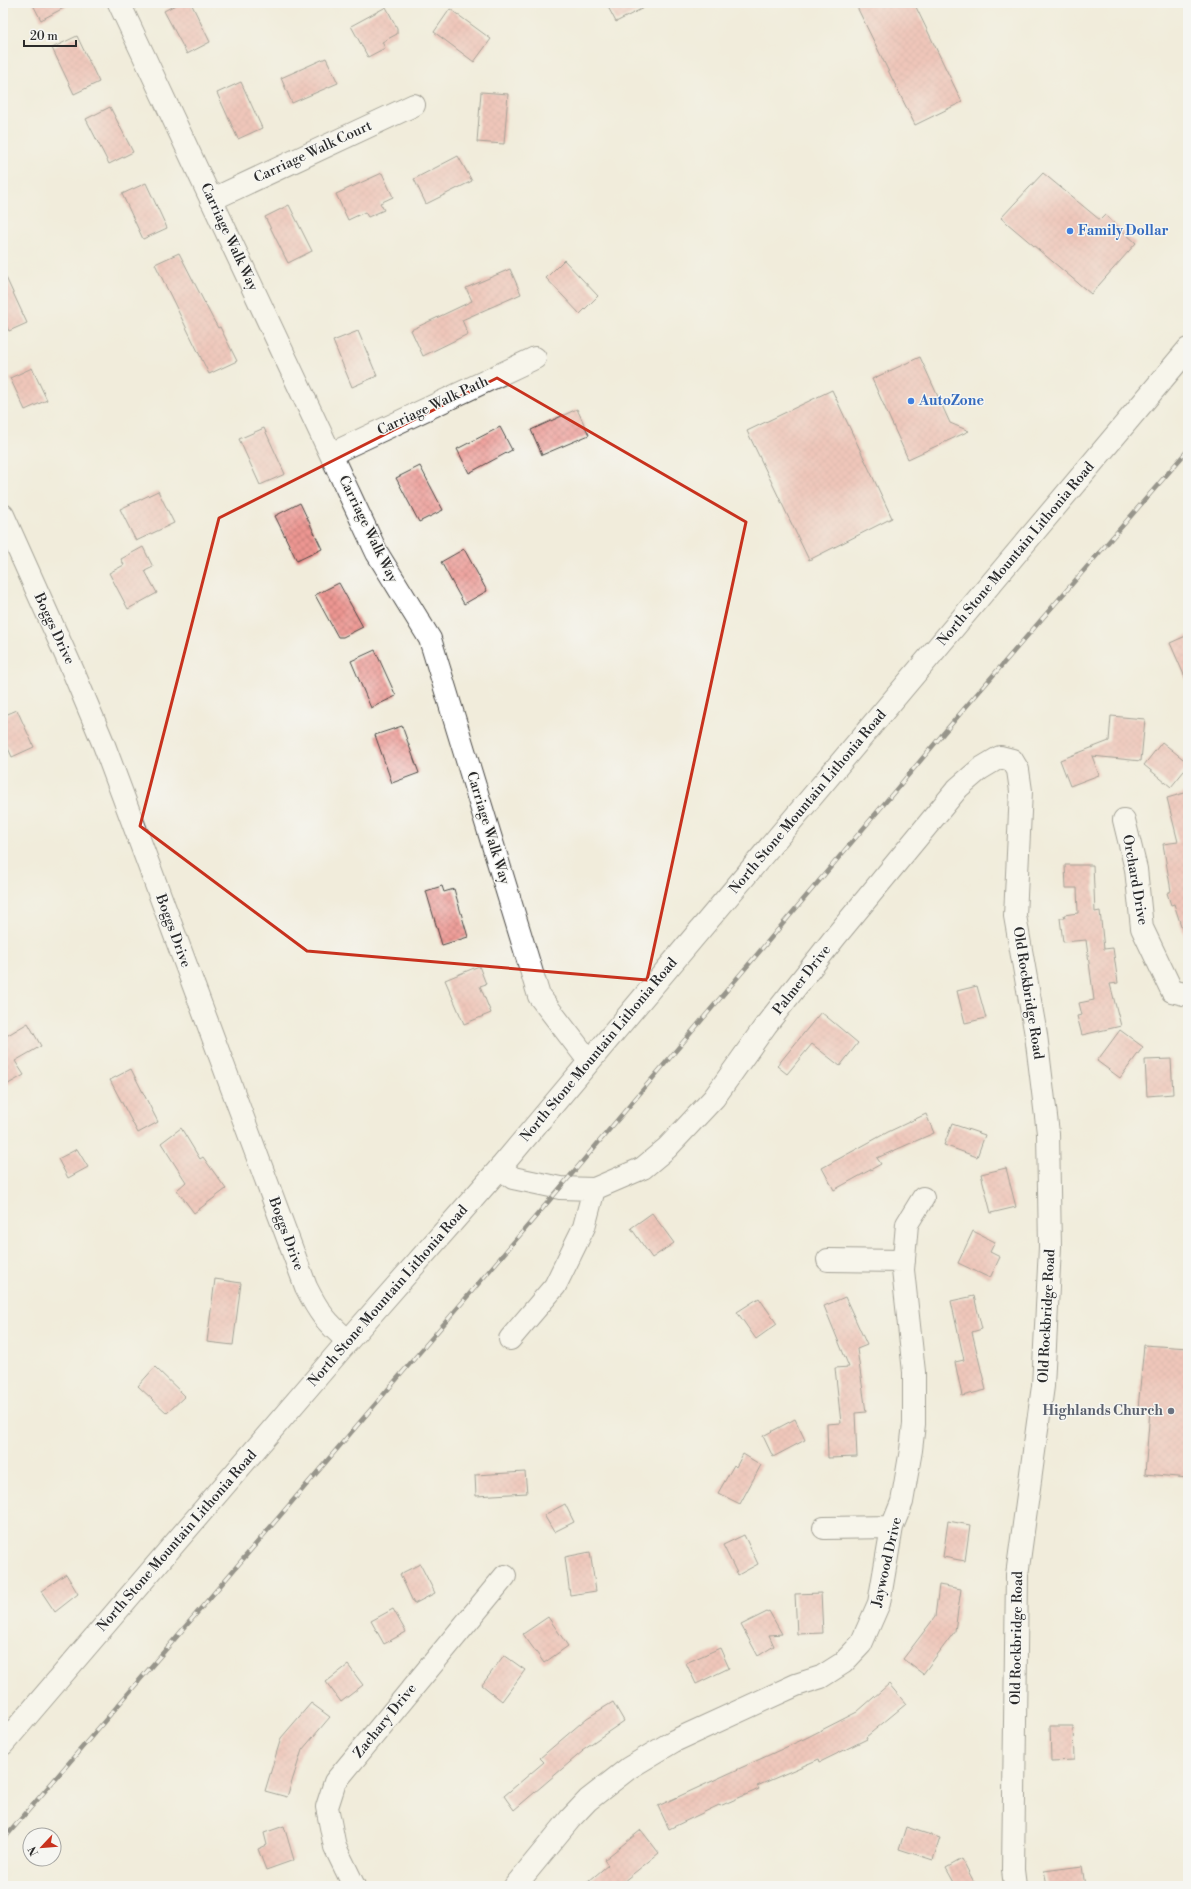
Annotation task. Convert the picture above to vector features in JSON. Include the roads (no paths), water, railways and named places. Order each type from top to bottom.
[{"type":"street","name":"Carriage Walk Way","points":[[119,3],[377,553],[430,640],[539,996],[589,1061]]},
{"type":"street","name":"Carriage Walk Court","points":[[212,200],[414,105]]},
{"type":"street","name":"North Stone Mountain Lithonia Road","points":[[3,1744],[348,1341],[500,1168],[1188,349]]},
{"type":"street","name":"Carriage Walk Path","points":[[331,454],[535,358]]},
{"type":"street","name":"Boggs Drive","points":[[3,514],[7,537],[73,671],[104,745],[306,1287],[319,1313],[332,1328],[348,1341]]},
{"type":"street","name":"Palmer Drive","points":[[500,1168],[514,1178],[560,1188],[594,1189],[642,1168],[667,1148],[714,1098],[766,1025],[836,936],[958,788],[980,769],[1000,757]]},
{"type":"street","name":"Old Rockbridge Road","points":[[1000,757],[1012,760],[1018,770],[1021,791],[1015,916],[1036,1036],[1048,1132],[1050,1247],[1043,1386],[1017,1575],[1013,1870],[1015,1886]]},
{"type":"street","name":"Orchard Drive","points":[[1124,820],[1136,869],[1142,928],[1172,991],[1188,995]]},
{"type":"street","points":[[510,1339],[555,1286],[584,1227],[594,1189]]},
{"type":"street","name":"Jaywood Drive","points":[[515,1886],[570,1819],[588,1800],[630,1768],[674,1741],[796,1685],[821,1677],[843,1663],[861,1644],[879,1603],[892,1527],[902,1502],[914,1424],[914,1372],[903,1270],[907,1224],[923,1198]]},
{"type":"street","points":[[828,1260],[904,1261]]},
{"type":"street","points":[[824,1528],[892,1527]]},
{"type":"street","name":"Zachary Drive","points":[[354,1886],[335,1847],[327,1807],[335,1782],[505,1576]]},
{"type":"railway","points":[[3,1840],[560,1188],[964,709],[1188,450]]},
{"type":"place","name":"Family Dollar","points":[[1070,231]]},
{"type":"place","name":"AutoZone","points":[[911,401]]},
{"type":"place","name":"Highlands Church","points":[[1171,1411]]}]
